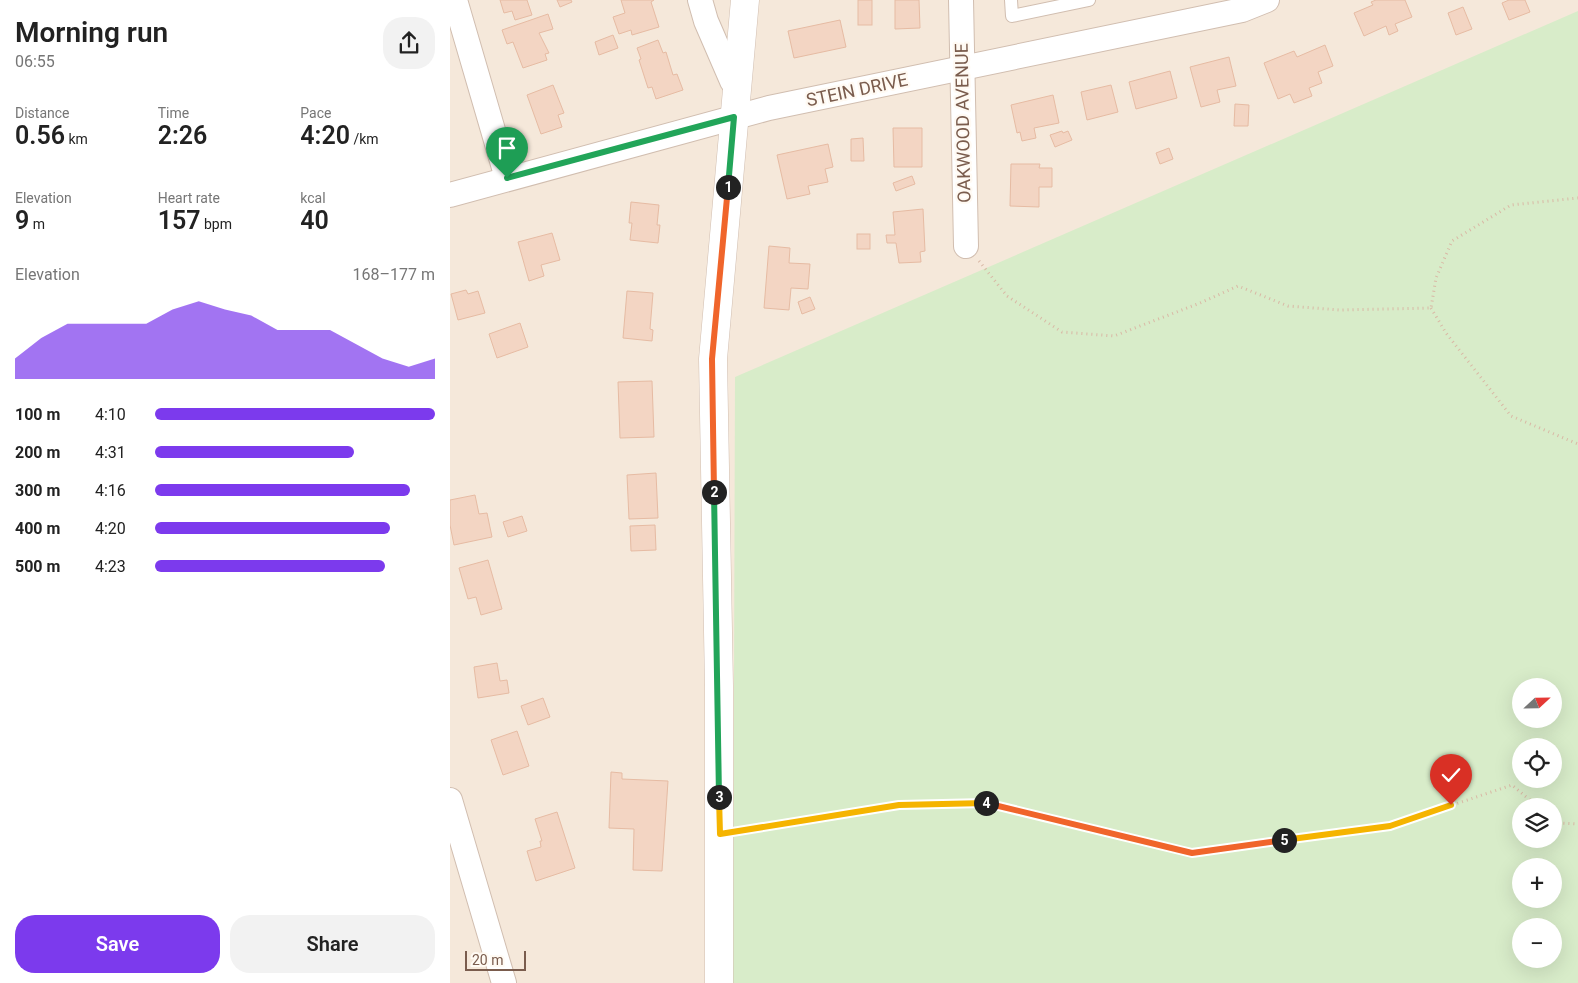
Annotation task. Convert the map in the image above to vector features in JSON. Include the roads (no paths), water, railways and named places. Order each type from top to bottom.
[{"type":"street","points":[[455,0],[507,178]]},
{"type":"street","points":[[700,0],[706,21],[732,81],[737,88]]},
{"type":"street","points":[[719,983],[720,834],[712,359],[745,0]]},
{"type":"street","name":"OAKWOOD AVENUE","points":[[961,0],[966,246]]},
{"type":"street","name":"STEIN DRIVE","points":[[450,195],[769,108],[1242,10],[1267,0]]},
{"type":"street","points":[[450,800],[504,983]]},
{"type":"lane","points":[[1012,0],[1012,16],[1089,0]]}]
